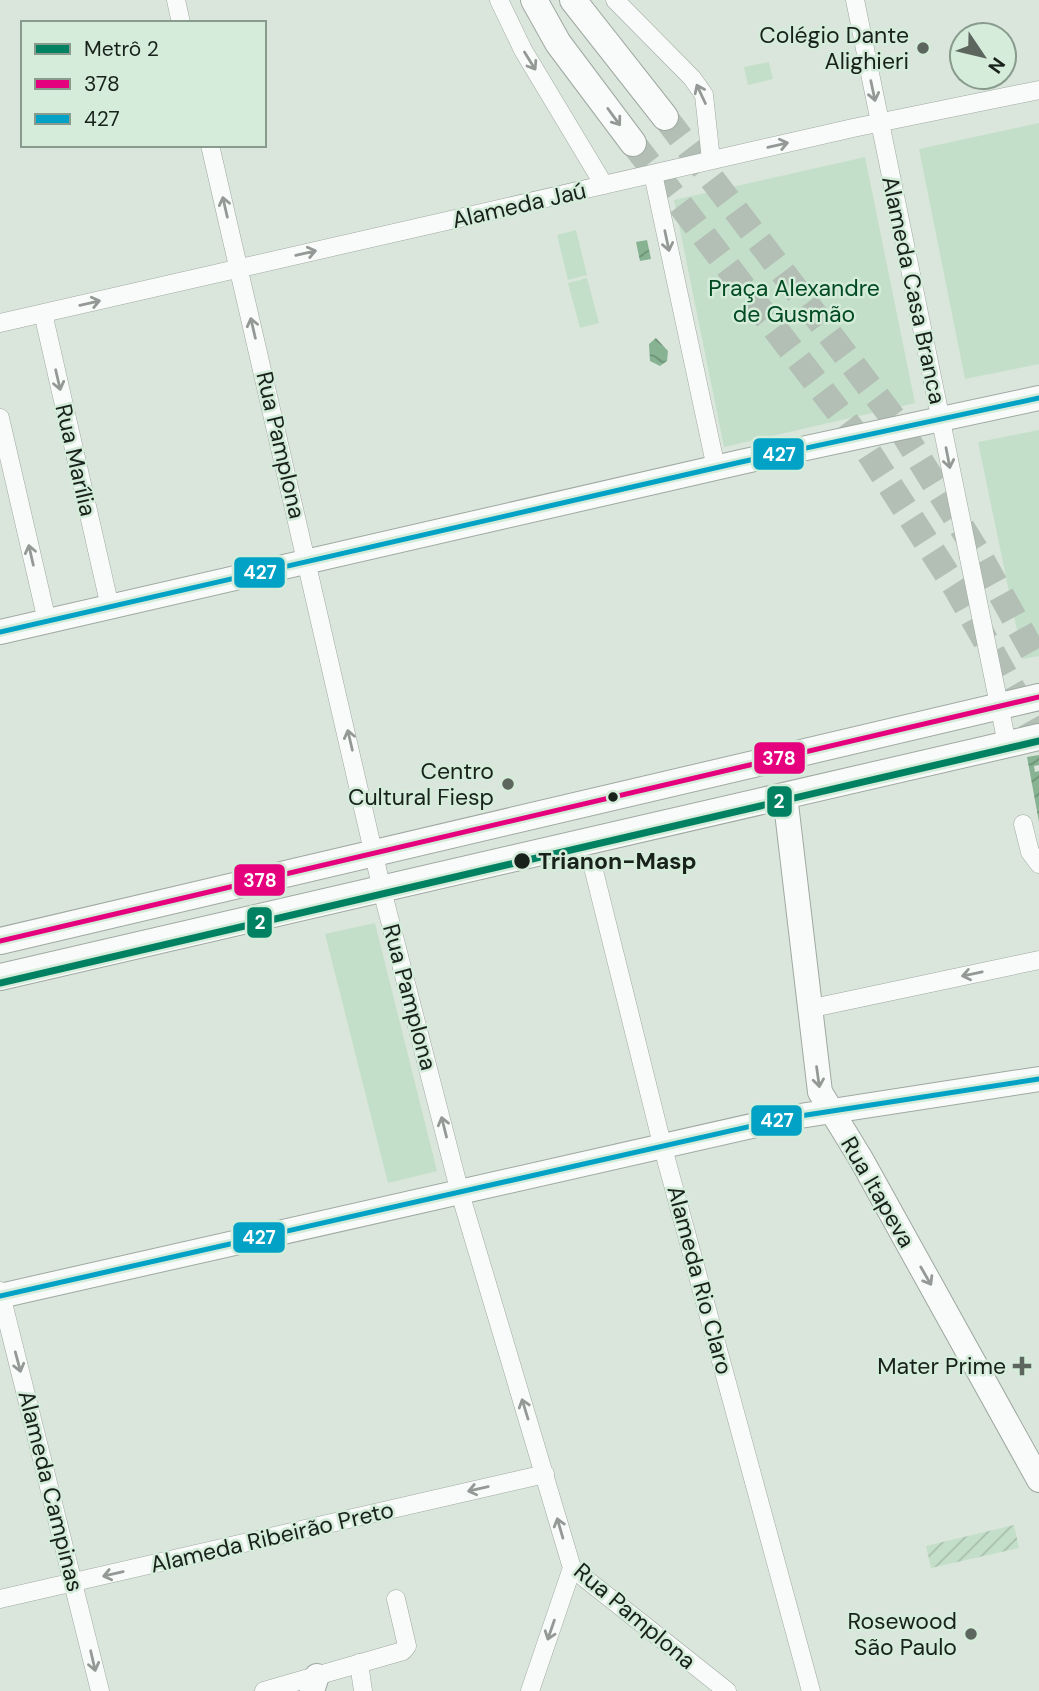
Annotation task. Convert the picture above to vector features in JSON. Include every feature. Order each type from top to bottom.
[{"type":"main road","points":[[534,0],[558,43],[632,143]]},
{"type":"main road","points":[[573,0],[665,117]]},
{"type":"main road","points":[[0,941],[1039,697]]},
{"type":"main road","points":[[0,977],[1039,737]]},
{"type":"street","points":[[176,0],[181,21]]},
{"type":"street","points":[[499,0],[523,50],[604,185]]},
{"type":"street","points":[[615,0],[692,78],[704,95],[711,160]]},
{"type":"street","name":"Alameda Casa Branca","points":[[855,0],[1007,744]]},
{"type":"street","name":"Alameda Jaú","points":[[0,323],[711,160],[1039,90]]},
{"type":"street","name":"Rua Pamplona","points":[[210,147],[376,854],[382,890],[460,1193],[572,1568],[727,1691]]},
{"type":"street","points":[[653,174],[716,468]]},
{"type":"street","name":"Rua Marília","points":[[43,313],[110,607]]},
{"type":"street","points":[[0,632],[716,468],[1039,398]]},
{"type":"street","points":[[0,418],[47,621]]},
{"type":"street","name":"Rua Itapeva","points":[[785,795],[808,1009],[820,1092],[861,1159],[1039,1480]]},
{"type":"street","points":[[1023,824],[1030,852],[1039,864]]},
{"type":"street","name":"Alameda Rio Claro","points":[[593,867],[663,1148],[811,1691]]},
{"type":"street","points":[[808,1009],[1039,960]]},
{"type":"street","points":[[0,1294],[663,1148],[787,1118],[1039,1079]]},
{"type":"street","name":"Alameda Campinas","points":[[0,1294],[75,1583],[100,1691]]},
{"type":"street","name":"Alameda Ribeirão Preto","points":[[0,1600],[545,1474]]},
{"type":"street","points":[[530,1691],[572,1568]]},
{"type":"street","points":[[264,1691],[314,1683],[406,1648],[396,1599]]},
{"type":"street","points":[[359,1664],[363,1691]]},
{"type":"green space","points":[[769,62],[773,79],[748,85],[744,67]]},
{"type":"green space","points":[[1039,123],[1039,364],[965,379],[919,149]]},
{"type":"green space","name":"Praça Alexandre de Gusmão","points":[[865,157],[915,403],[724,447],[674,200]]},
{"type":"green space","points":[[576,230],[587,275],[568,280],[557,235]]},
{"type":"green space","points":[[587,278],[599,323],[580,328],[568,283]]},
{"type":"green space","points":[[1039,430],[1039,656],[1023,659],[978,442]]},
{"type":"green space","points":[[375,923],[437,1171],[388,1183],[325,934]]},
{"type":"green space","points":[[1014,1525],[1019,1548],[931,1568],[926,1546]]},
{"type":"water","points":[[647,240],[651,259],[640,261],[636,242]]},
{"type":"water","points":[[656,338],[668,351],[667,361],[660,366],[650,361],[649,344]]},
{"type":"water","points":[[1039,755],[1039,765],[1034,766],[1035,772],[1039,771],[1039,822],[1027,757]]},
{"type":"tunnel","points":[[665,117],[897,423],[982,560],[1039,663]]},
{"type":"tunnel","points":[[633,143],[864,445],[956,588],[1039,736]]},
{"type":"metro line","name":"2","points":[[0,983],[1039,741]]},
{"type":"transit line","name":"427","points":[[0,632],[741,462],[1039,398]]},
{"type":"transit line","name":"378","points":[[0,941],[1039,697]]},
{"type":"transit line","name":"427","points":[[0,1296],[787,1118],[1039,1079]]},
{"type":"place","name":"Colégio Dante Alighieri","points":[[923,48]]},
{"type":"place","name":"Centro Cultural Fiesp","points":[[508,784]]},
{"type":"place","name":"Trianon-Masp","points":[[522,861]]},
{"type":"place","name":"Mater Prime","points":[[1022,1366]]},
{"type":"place","name":"Rosewood São Paulo","points":[[971,1634]]}]
